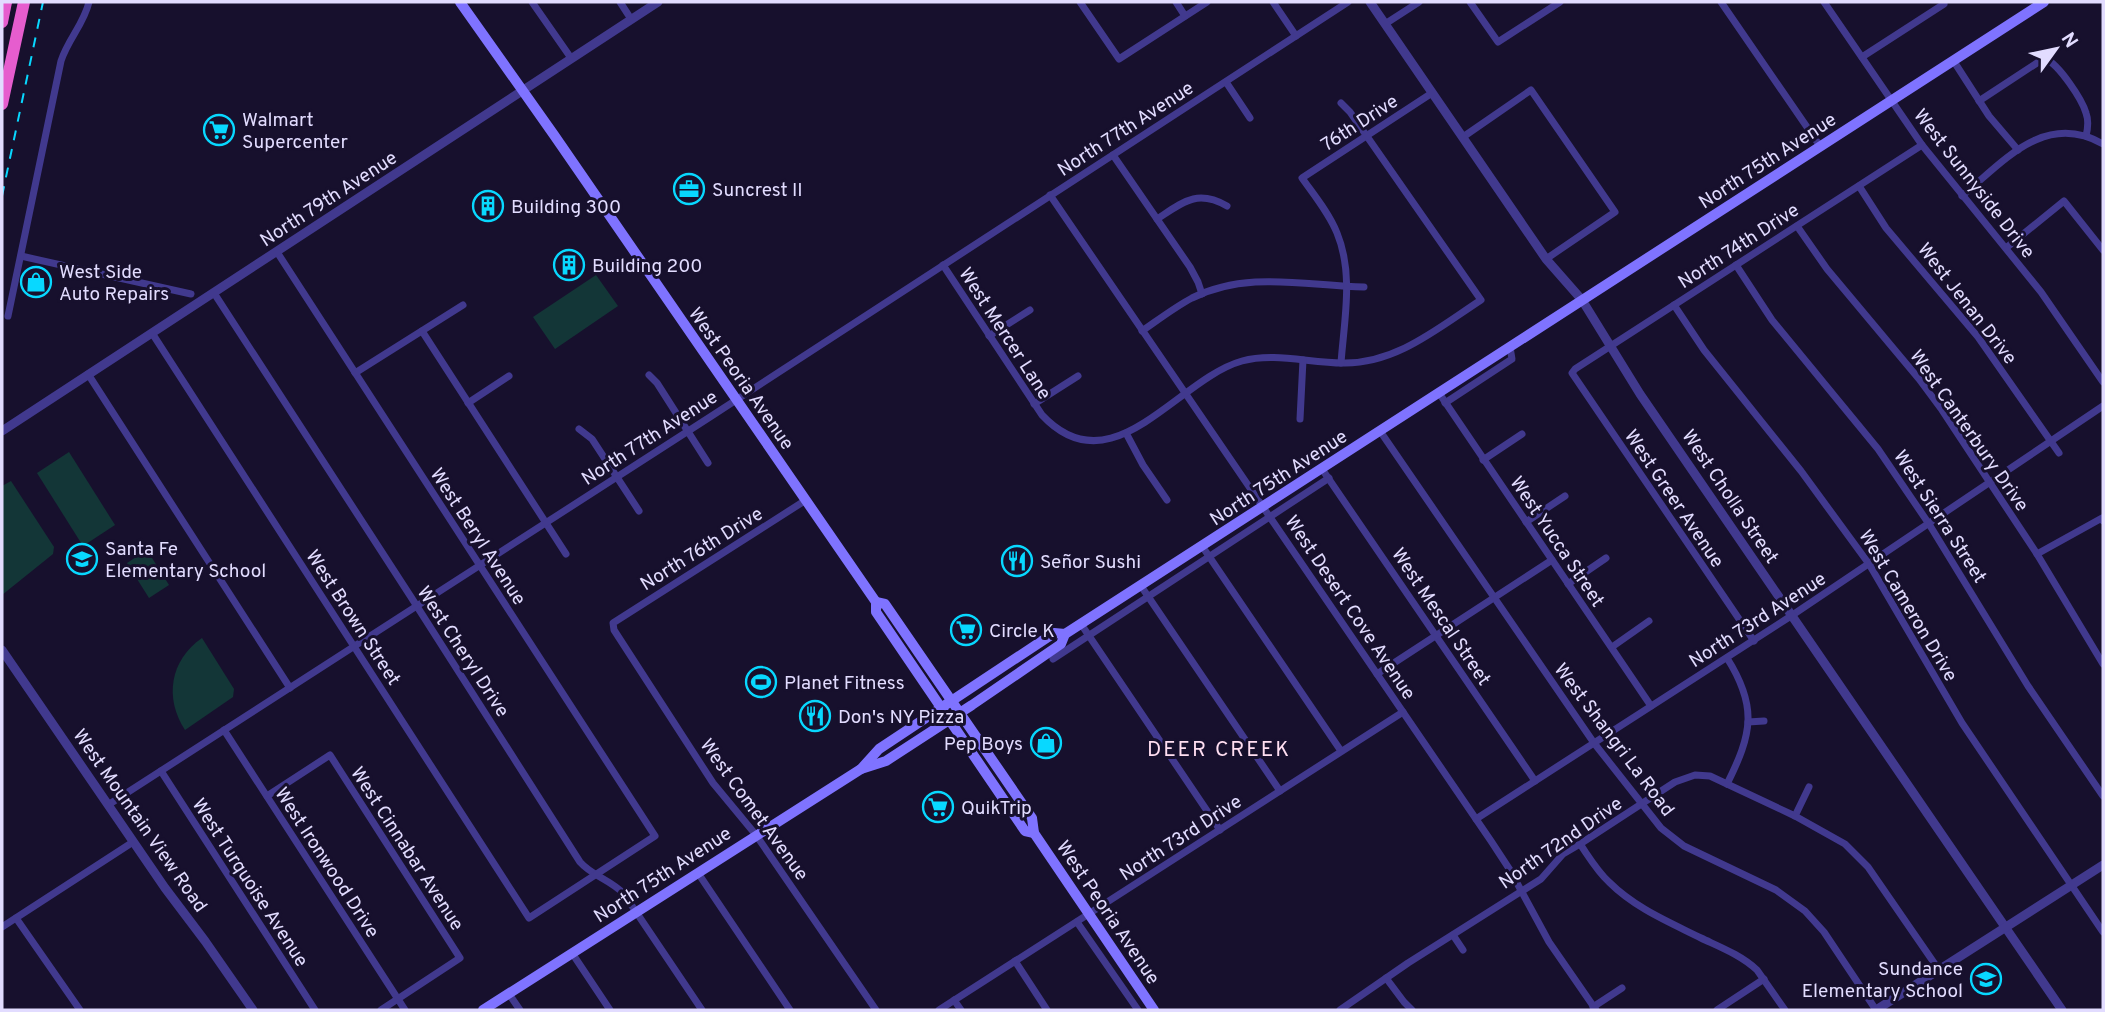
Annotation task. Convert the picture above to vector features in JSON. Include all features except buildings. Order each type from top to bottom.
[{"type":"highway","points":[[2,22],[6,2]]},
{"type":"highway","points":[[2,104],[24,2]]},
{"type":"main road","name":"West Peoria Avenue","points":[[460,2],[876,602],[876,612],[1007,806],[1025,831],[1034,833]]},
{"type":"main road","name":"North 75th Avenue","points":[[483,1010],[861,769],[886,761],[1061,644],[1065,634],[1264,507],[1326,473],[1380,431],[1442,398],[1510,347],[2044,2]]},
{"type":"main road","name":"West Peoria Avenue","points":[[876,602],[885,604],[953,700],[1032,818],[1034,833],[1154,1010]]},
{"type":"main road","name":"North 75th Avenue","points":[[861,769],[879,749],[1054,633],[1065,634]]},
{"type":"main road","points":[[1039,658],[1038,653],[1051,641],[1051,635]]},
{"type":"main road","points":[[1007,806],[1019,798]]},
{"type":"street","points":[[8,316],[61,61],[66,46],[84,20],[89,2]]},
{"type":"street","points":[[532,2],[571,58]]},
{"type":"street","points":[[621,2],[632,19]]},
{"type":"street","name":"North 79th Avenue","points":[[2,431],[658,2]]},
{"type":"street","points":[[1080,2],[1119,59],[1207,2]]},
{"type":"street","points":[[1176,2],[1185,16]]},
{"type":"street","points":[[1273,2],[1296,36]]},
{"type":"street","name":"North 77th Avenue","points":[[108,805],[1348,2]]},
{"type":"street","name":"West Cholla Street","points":[[1370,2],[1546,259],[1583,300],[1640,394],[2062,1010]]},
{"type":"street","points":[[1385,24],[1419,2]]},
{"type":"street","points":[[1471,2],[1498,42],[1560,2]]},
{"type":"street","points":[[1721,2],[1820,146]]},
{"type":"street","name":"West Sunnyside Drive","points":[[1824,2],[1922,145],[2041,292],[2103,382]]},
{"type":"street","points":[[1862,57],[1943,3]]},
{"type":"street","points":[[1979,101],[2046,59],[2054,63],[2082,103],[2089,123],[2086,135]]},
{"type":"street","points":[[1953,60],[1979,101],[2018,150]]},
{"type":"street","points":[[1226,82],[1250,118]]},
{"type":"street","points":[[1463,137],[1531,90],[1615,212],[1546,259]]},
{"type":"street","name":"76th Drive","points":[[1347,287],[1338,235],[1302,178],[1432,93]]},
{"type":"street","points":[[1167,500],[1143,465],[1126,433],[1226,367],[1237,362],[1272,357],[1341,363],[1367,362],[1401,351],[1481,300],[1350,112],[1341,103]]},
{"type":"street","points":[[1962,195],[2018,150],[2046,135],[2066,132],[2086,135],[2103,144]]},
{"type":"street","name":"North 74th Drive","points":[[1572,373],[1922,145]]},
{"type":"street","points":[[1113,155],[1194,273],[1202,294]]},
{"type":"street","name":"West Jenan Drive","points":[[1859,186],[1886,228],[1978,337],[2051,441]]},
{"type":"street","name":"West Desert Cove Avenue","points":[[1050,195],[1476,819],[1549,942],[1594,1009],[1622,988]]},
{"type":"street","points":[[1157,219],[1181,203],[1199,197],[1209,197],[1227,206]]},
{"type":"street","points":[[2006,248],[2064,201],[2103,250]]},
{"type":"street","name":"West Canterbury Drive","points":[[1797,226],[1827,269],[1934,400],[2037,554],[2103,664]]},
{"type":"street","name":"West Beryl Avenue","points":[[277,252],[654,836],[595,875]]},
{"type":"street","points":[[20,256],[191,294]]},
{"type":"street","name":"West Mercer Lane","points":[[943,265],[1048,423],[1079,438],[1099,441],[1126,433]]},
{"type":"street","name":"West Sierra Street","points":[[1736,265],[1772,320],[1878,449],[1929,524],[2028,686],[2103,796]]},
{"type":"street","points":[[1142,331],[1183,303],[1230,284],[1262,281],[1364,288]]},
{"type":"street","points":[[1341,363],[1347,287]]},
{"type":"street","name":"West Cheryl Drive","points":[[214,293],[580,862],[586,870],[616,886],[624,894],[702,1010]]},
{"type":"street","points":[[355,373],[463,305]]},
{"type":"street","name":"West Cameron Drive","points":[[1674,305],[1704,350],[1801,471],[1869,564],[1962,723],[2103,932]]},
{"type":"street","points":[[989,336],[1030,310]]},
{"type":"street","points":[[422,331],[566,554]]},
{"type":"street","name":"West Brown Street","points":[[152,333],[529,918],[595,875]]},
{"type":"street","points":[[1300,419],[1303,360]]},
{"type":"street","name":"West Greer Avenue","points":[[1572,373],[1754,641]]},
{"type":"street","points":[[88,374],[290,688]]},
{"type":"street","points":[[649,375],[657,383],[708,463]]},
{"type":"street","points":[[468,403],[509,376]]},
{"type":"street","points":[[1034,404],[1078,376]]},
{"type":"street","name":"West Yucca Street","points":[[1442,398],[1651,706]]},
{"type":"street","name":"North 73rd Avenue","points":[[1476,819],[1791,617],[2103,406]]},
{"type":"street","points":[[579,429],[592,439],[639,511]]},
{"type":"street","name":"West Shangri La Road","points":[[1380,431],[1594,743],[1661,828],[1676,841],[1776,890],[1805,911],[1824,932],[1876,1010]]},
{"type":"street","points":[[1483,460],[1522,434]]},
{"type":"street","points":[[2051,441],[2059,453]]},
{"type":"street","name":"North 75th Avenue","points":[[1053,659],[1271,517],[1326,473]]},
{"type":"street","name":"West Mescal Street","points":[[1326,473],[1535,781]]},
{"type":"street","points":[[1527,522],[1564,496]]},
{"type":"street","name":"North 76th Drive","points":[[613,623],[806,500]]},
{"type":"street","points":[[2037,554],[2103,519]]},
{"type":"street","points":[[1202,546],[1342,751]]},
{"type":"street","points":[[1568,584],[1606,558]]},
{"type":"street","points":[[1377,674],[1552,559]]},
{"type":"street","points":[[1141,586],[1280,791]]},
{"type":"street","points":[[1612,647],[1649,621]]},
{"type":"street","name":"West Comet Avenue","points":[[613,623],[614,630],[713,783],[756,835],[876,1010]]},
{"type":"street","points":[[1081,624],[1220,830]]},
{"type":"street","name":"West Mountain View Road","points":[[2,650],[253,1010]]},
{"type":"street","points":[[1727,658],[1743,688],[1748,722],[1742,754],[1727,783],[1838,838],[1854,851],[1939,970]]},
{"type":"street","name":"North 73rd Drive","points":[[939,1010],[1403,712]]},
{"type":"street","points":[[1748,722],[1764,721]]},
{"type":"street","name":"West Ironwood Drive","points":[[224,730],[405,1010]]},
{"type":"street","name":"West Cinnabar Avenue","points":[[267,796],[330,755],[460,958],[398,999]]},
{"type":"street","name":"West Turquoise Avenue","points":[[161,771],[315,1010]]},
{"type":"street","name":"North 72nd Drive","points":[[1340,1010],[1541,879],[1563,855],[1675,782],[1689,776],[1703,775],[1727,783]]},
{"type":"street","points":[[1795,816],[1809,787]]},
{"type":"street","points":[[2,927],[134,842]]},
{"type":"street","points":[[1580,844],[1602,875],[1627,898],[1649,912],[1744,959],[1757,970],[1785,1010]]},
{"type":"street","points":[[1876,1010],[2103,865]]},
{"type":"street","points":[[698,873],[790,1010]]},
{"type":"street","points":[[16,918],[80,1010]]},
{"type":"street","name":"West Peoria Avenue","points":[[1077,922],[1138,1010]]},
{"type":"street","points":[[1453,935],[1463,950]]},
{"type":"street","points":[[572,953],[610,1010]]},
{"type":"street","points":[[1015,961],[1047,1010]]},
{"type":"street","points":[[1386,978],[1412,1010]]},
{"type":"street","points":[[1717,1010],[1764,979]]},
{"type":"street","points":[[509,994],[520,1010]]},
{"type":"street","points":[[381,1010],[398,999]]},
{"type":"street","points":[[954,1000],[961,1010]]},
{"type":"green space","points":[[596,275],[618,306],[555,349],[533,317]]},
{"type":"green space","points":[[69,452],[115,525],[83,546],[37,473]]},
{"type":"green space","points":[[11,481],[54,547],[53,554],[2,595],[2,486]]},
{"type":"green space","points":[[147,550],[169,585],[149,598],[127,563]]},
{"type":"green space","points":[[202,638],[234,689],[233,697],[185,730],[174,705],[174,680],[183,657]]},
{"type":"railway","points":[[2,196],[43,2]]},
{"type":"place","name":"Walmart Supercenter","points":[[219,130]]},
{"type":"place","name":"Suncrest II","points":[[689,189]]},
{"type":"place","name":"Building 300","points":[[488,206]]},
{"type":"place","name":"Building 200","points":[[569,265]]},
{"type":"place","name":"West Side Auto Repairs","points":[[36,282]]},
{"type":"place","name":"Santa Fe Elementary School","points":[[82,559]]},
{"type":"place","name":"Señor Sushi","points":[[1017,561]]},
{"type":"place","name":"Circle K","points":[[966,630]]},
{"type":"place","name":"Planet Fitness","points":[[761,682]]},
{"type":"place","name":"Don's NY Pizza","points":[[815,716]]},
{"type":"place","name":"Pep Boys","points":[[1046,743]]},
{"type":"place","name":"QuikTrip","points":[[938,807]]},
{"type":"place","name":"Sundance Elementary School","points":[[1986,979]]},
{"type":"district","name":"DEER CREEK","points":[[1219,749]]}]
